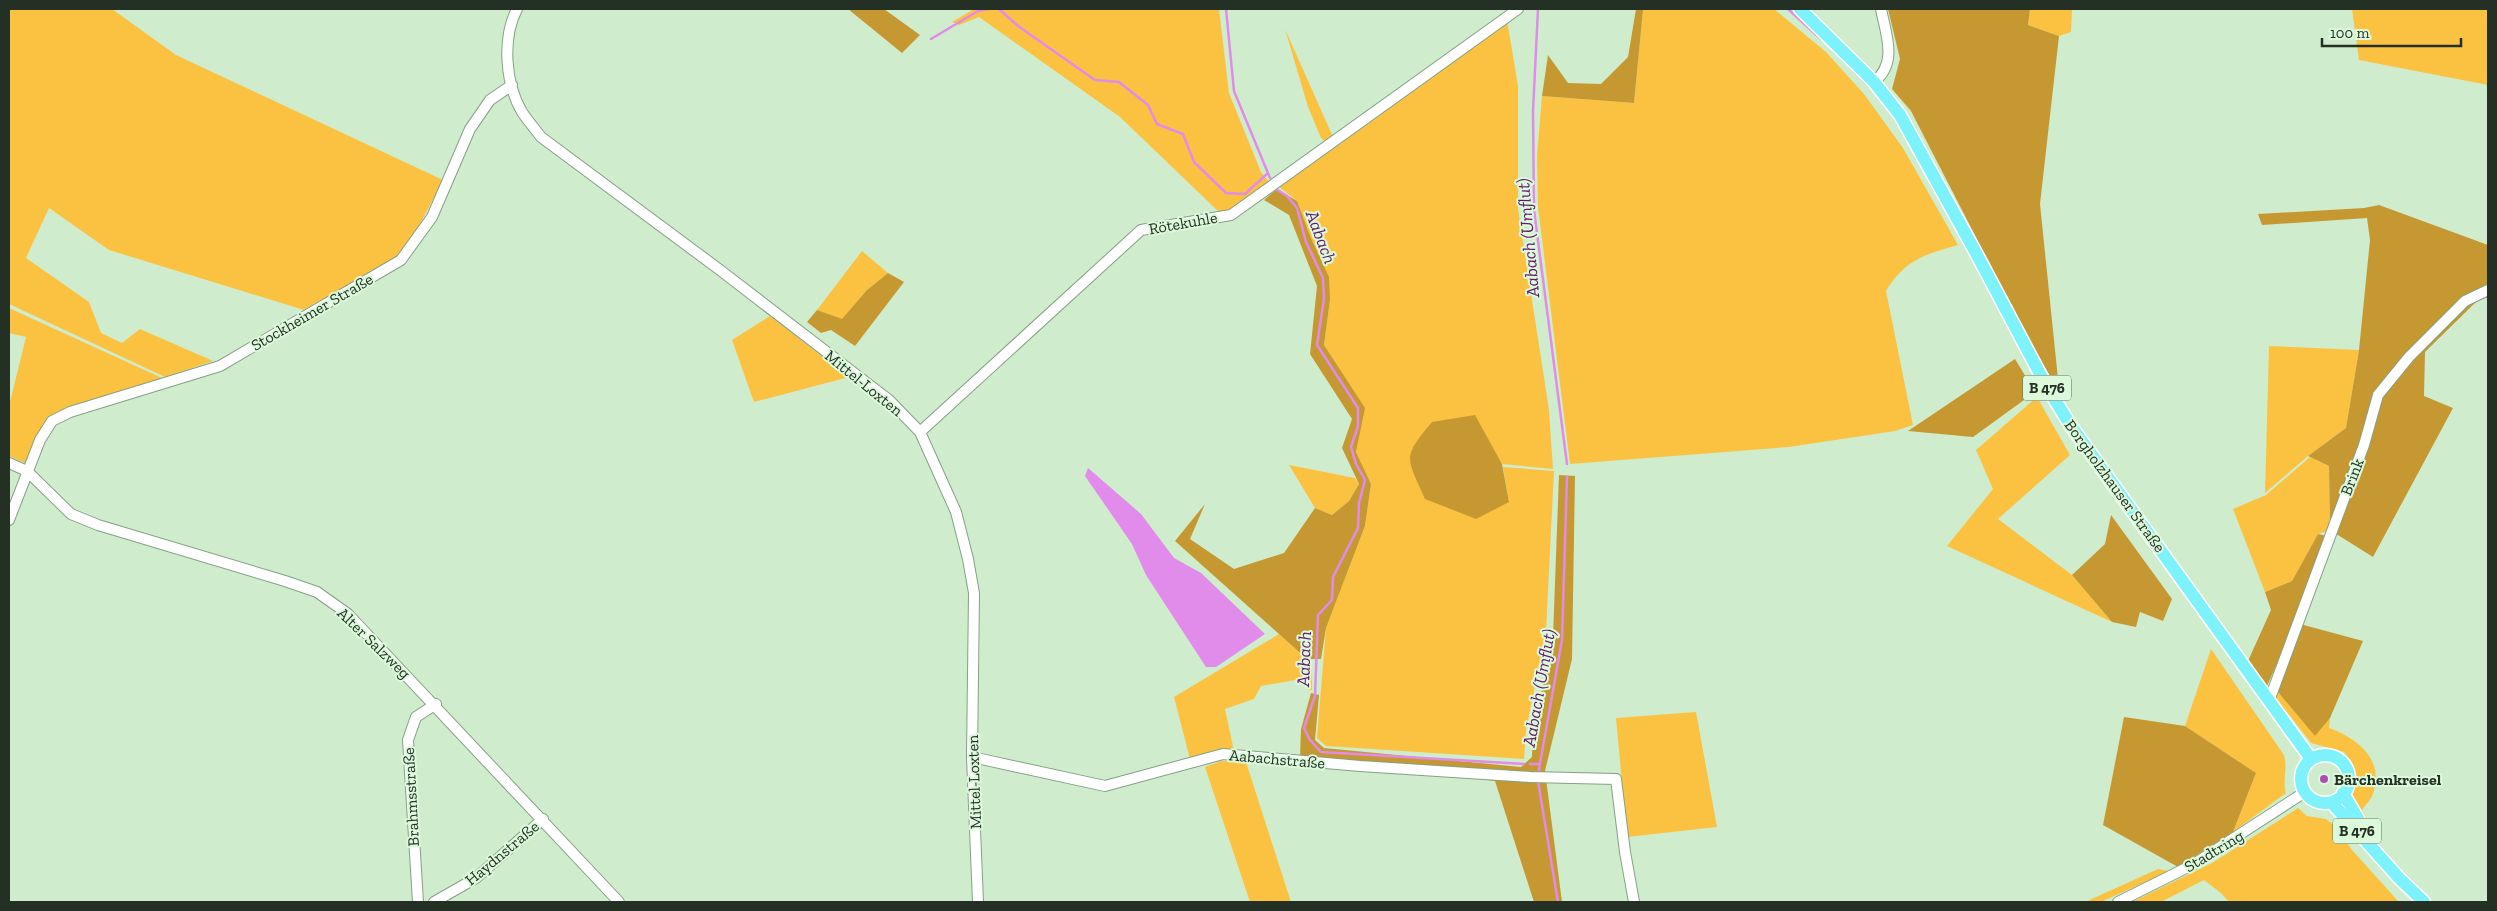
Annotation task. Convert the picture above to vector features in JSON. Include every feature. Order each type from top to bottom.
[{"type":"main road","name":"Borgholzhauser Straße","points":[[1800,9],[1874,82],[1900,115],[1976,252],[2047,387],[2071,426],[2311,759]]},
{"type":"main road","points":[[2325,755],[2332,756],[2344,765],[2349,780],[2343,794],[2331,802],[2316,801],[2305,792],[2301,778],[2306,765],[2311,759],[2325,755]]},
{"type":"main road","points":[[2343,794],[2383,860]]},
{"type":"main road","name":"B 476","points":[[2331,802],[2424,902]]},
{"type":"street","points":[[512,85],[508,62],[508,38],[517,9]]},
{"type":"street","name":"Rötekuhle","points":[[920,432],[1141,230],[1231,215],[1518,9]]},
{"type":"street","points":[[1874,82],[1881,77],[1890,61],[1881,9]]},
{"type":"street","name":"Mittel-Loxten","points":[[512,85],[521,110],[541,137],[720,270],[889,400],[920,432],[956,512],[968,559],[974,593],[972,757],[978,902]]},
{"type":"street","name":"Stockheimer Straße","points":[[9,520],[26,471],[40,440],[52,421],[70,412],[220,366],[402,260],[432,217],[470,129],[490,100],[512,85]]},
{"type":"street","name":"Brink","points":[[2269,701],[2364,445],[2378,395],[2409,357],[2465,301],[2488,290]]},
{"type":"street","name":"Alter Salzweg","points":[[9,463],[26,471],[70,514],[98,525],[317,592],[348,614],[436,704],[620,902]]},
{"type":"street","name":"Brahmsstraße","points":[[418,902],[408,740],[416,717],[436,704]]},
{"type":"street","name":"Aabachstraße","points":[[972,757],[1105,786],[1223,754],[1360,766],[1543,778],[1616,778],[1625,852],[1634,902]]},
{"type":"street","name":"Stadtring","points":[[2118,902],[2194,864],[2305,792]]},
{"type":"street","name":"Haydnstraße","points":[[434,902],[476,878],[543,819]]},
{"type":"shaded area","points":[[9,9],[112,9],[176,55],[443,180],[420,224],[397,257],[304,310],[109,250],[49,208],[26,258],[89,302],[101,333],[122,343],[140,329],[213,361],[165,377],[9,304]]},
{"type":"shaded area","points":[[848,9],[884,9],[920,35],[902,53]]},
{"type":"shaded area","points":[[974,9],[1219,9],[1229,93],[1261,172],[1269,182],[1231,209],[1219,212],[1120,117],[979,17],[959,25],[952,22]]},
{"type":"shaded area","points":[[1636,9],[1663,9],[1643,10],[1634,103],[1542,96],[1548,55],[1568,83],[1601,84],[1628,57]]},
{"type":"shaded area","points":[[1643,9],[1774,9],[1826,52],[1864,94],[1903,148],[1958,245],[1935,252],[1909,265],[1893,280],[1886,291],[1913,425],[1895,431],[1789,447],[1570,464],[1538,207],[1537,156],[1542,96],[1634,103]]},
{"type":"shaded area","points":[[1888,9],[2030,9],[2028,25],[2059,36],[2040,204],[2058,379],[2055,384],[2033,348],[1911,111],[1892,89],[1900,59]]},
{"type":"shaded area","points":[[2030,9],[2072,9],[2071,32],[2059,36],[2028,25]]},
{"type":"shaded area","points":[[2352,9],[2488,9],[2488,85],[2359,60]]},
{"type":"shaded area","points":[[1507,20],[1518,86],[1518,209],[1549,410],[1553,469],[1502,464],[1474,415],[1509,502],[1503,467],[1554,471],[1546,632],[1526,730],[1524,759],[1326,746],[1317,738],[1326,628],[1365,526],[1371,484],[1356,452],[1364,408],[1324,345],[1330,300],[1297,201],[1278,186]]},
{"type":"shaded area","points":[[1285,29],[1333,137],[1325,141],[1321,138],[1308,107]]},
{"type":"shaded area","points":[[1277,189],[1297,201],[1310,236],[1329,277],[1330,300],[1324,345],[1365,408],[1356,452],[1371,484],[1365,526],[1326,628],[1321,659],[1307,659],[1175,541],[1205,504],[1190,539],[1234,569],[1284,553],[1315,508],[1332,515],[1349,501],[1359,484],[1342,448],[1352,419],[1310,354],[1317,286],[1289,215],[1264,200]]},
{"type":"shaded area","points":[[2379,205],[2488,245],[2488,297],[2477,301],[2425,352],[2424,396],[2453,408],[2373,557],[2330,530],[2329,466],[2308,456],[2346,428],[2359,350],[2370,240],[2367,218],[2262,225],[2258,214],[2364,208]]},
{"type":"shaded area","points":[[862,251],[888,273],[867,290],[842,320],[817,310]]},
{"type":"shaded area","points":[[888,273],[904,282],[855,346],[831,330],[821,333],[807,322],[817,310],[842,319],[867,290]]},
{"type":"shaded area","points":[[9,308],[162,378],[70,407],[38,436],[25,463],[9,456],[9,406],[26,337],[9,333]]},
{"type":"shaded area","points":[[770,316],[849,377],[754,402],[732,340]]},
{"type":"shaded area","points":[[2269,346],[2359,350],[2346,428],[2308,456],[2265,493]]},
{"type":"shaded area","points":[[2015,359],[2035,392],[1973,437],[1908,431]]},
{"type":"shaded area","points":[[2037,397],[2070,455],[1998,519],[2072,575],[2112,622],[1947,546],[1993,489],[1976,450]]},
{"type":"shaded area","points":[[1475,415],[1502,464],[1509,502],[1476,519],[1425,499],[1411,466],[1410,459],[1415,444],[1432,422]]},
{"type":"shaded area","points":[[2310,457],[2329,466],[2330,530],[2318,534],[2292,581],[2265,592],[2233,509],[2266,495]]},
{"type":"shaded area","points":[[1289,465],[1355,478],[1359,484],[1349,501],[1332,515],[1315,508]]},
{"type":"shaded area","points":[[1088,468],[1141,514],[1174,558],[1201,573],[1265,634],[1216,667],[1206,667],[1146,575],[1132,544],[1085,476]]},
{"type":"shaded area","points":[[1559,475],[1575,476],[1572,659],[1545,771],[1562,902],[1534,902],[1495,781],[1300,757],[1301,729],[1311,693],[1319,695],[1315,740],[1324,748],[1521,767],[1532,757],[1533,730],[1553,637]]},
{"type":"shaded area","points":[[2111,515],[2172,599],[2163,621],[2140,612],[2136,627],[2112,622],[2072,575],[2105,544]]},
{"type":"shaded area","points":[[2318,534],[2327,536],[2267,686],[2248,661],[2271,610],[2265,592],[2292,581]]},
{"type":"shaded area","points":[[2300,624],[2363,641],[2330,718],[2315,736],[2278,692]]},
{"type":"shaded area","points":[[1279,634],[1307,659],[1312,659],[1312,690],[1307,690],[1307,678],[1261,686],[1254,699],[1225,709],[1234,751],[1190,759],[1174,697]]},
{"type":"shaded area","points":[[2211,649],[2284,755],[2285,760],[2286,793],[2233,832],[2256,773],[2185,726]]},
{"type":"shaded area","points":[[2278,692],[2315,735],[2330,718],[2329,728],[2358,744],[2372,760],[2376,782],[2372,796],[2362,810],[2367,818],[2365,821],[2352,795],[2355,780],[2353,764],[2344,752],[2311,743],[2276,698]]},
{"type":"shaded area","points":[[1696,712],[1717,827],[1627,837],[1616,718]]},
{"type":"shaded area","points":[[2124,717],[2185,726],[2256,773],[2233,832],[2178,867],[2103,825]]},
{"type":"shaded area","points":[[1221,761],[1246,762],[1291,902],[1250,902],[1205,767]]},
{"type":"shaded area","points":[[2298,808],[2307,816],[2326,819],[2335,826],[2352,850],[2399,902],[2229,902],[2204,880],[2161,902],[2132,902],[2212,863]]},
{"type":"shaded area","points":[[2158,869],[2169,871],[2101,902],[2085,902]]},
{"type":"waterway","points":[[931,39],[978,11],[988,9]]},
{"type":"waterway","points":[[999,9],[1018,26],[1095,80],[1119,82],[1148,105],[1157,124],[1183,134],[1194,162],[1226,193],[1245,194],[1268,173]]},
{"type":"waterway","name":"Aabach","points":[[1226,9],[1234,91],[1270,178]]},
{"type":"waterway","name":"Aabach (Umflut)","points":[[1538,9],[1533,111],[1534,210],[1567,464]]},
{"type":"waterway","points":[[1788,9],[1821,39]]},
{"type":"waterway","points":[[1850,67],[1865,82]]},
{"type":"waterway","name":"Aabach","points":[[1276,189],[1287,196],[1297,208],[1306,242],[1323,278],[1324,299],[1317,345],[1358,408],[1358,426],[1351,447],[1356,464],[1365,480],[1359,503],[1358,528],[1333,577],[1332,600],[1318,615],[1315,696],[1304,728],[1310,740],[1321,752],[1524,764]]},
{"type":"waterway","name":"Aabach (Umflut)","points":[[1538,775],[1562,640],[1567,477]]},
{"type":"waterway","name":"Aabach","points":[[1530,764],[1538,764]]},
{"type":"waterway","name":"Aabach (Umflut)","points":[[1538,781],[1558,902]]},
{"type":"place","name":"Bärchenkreisel","points":[[2324,779]]}]
